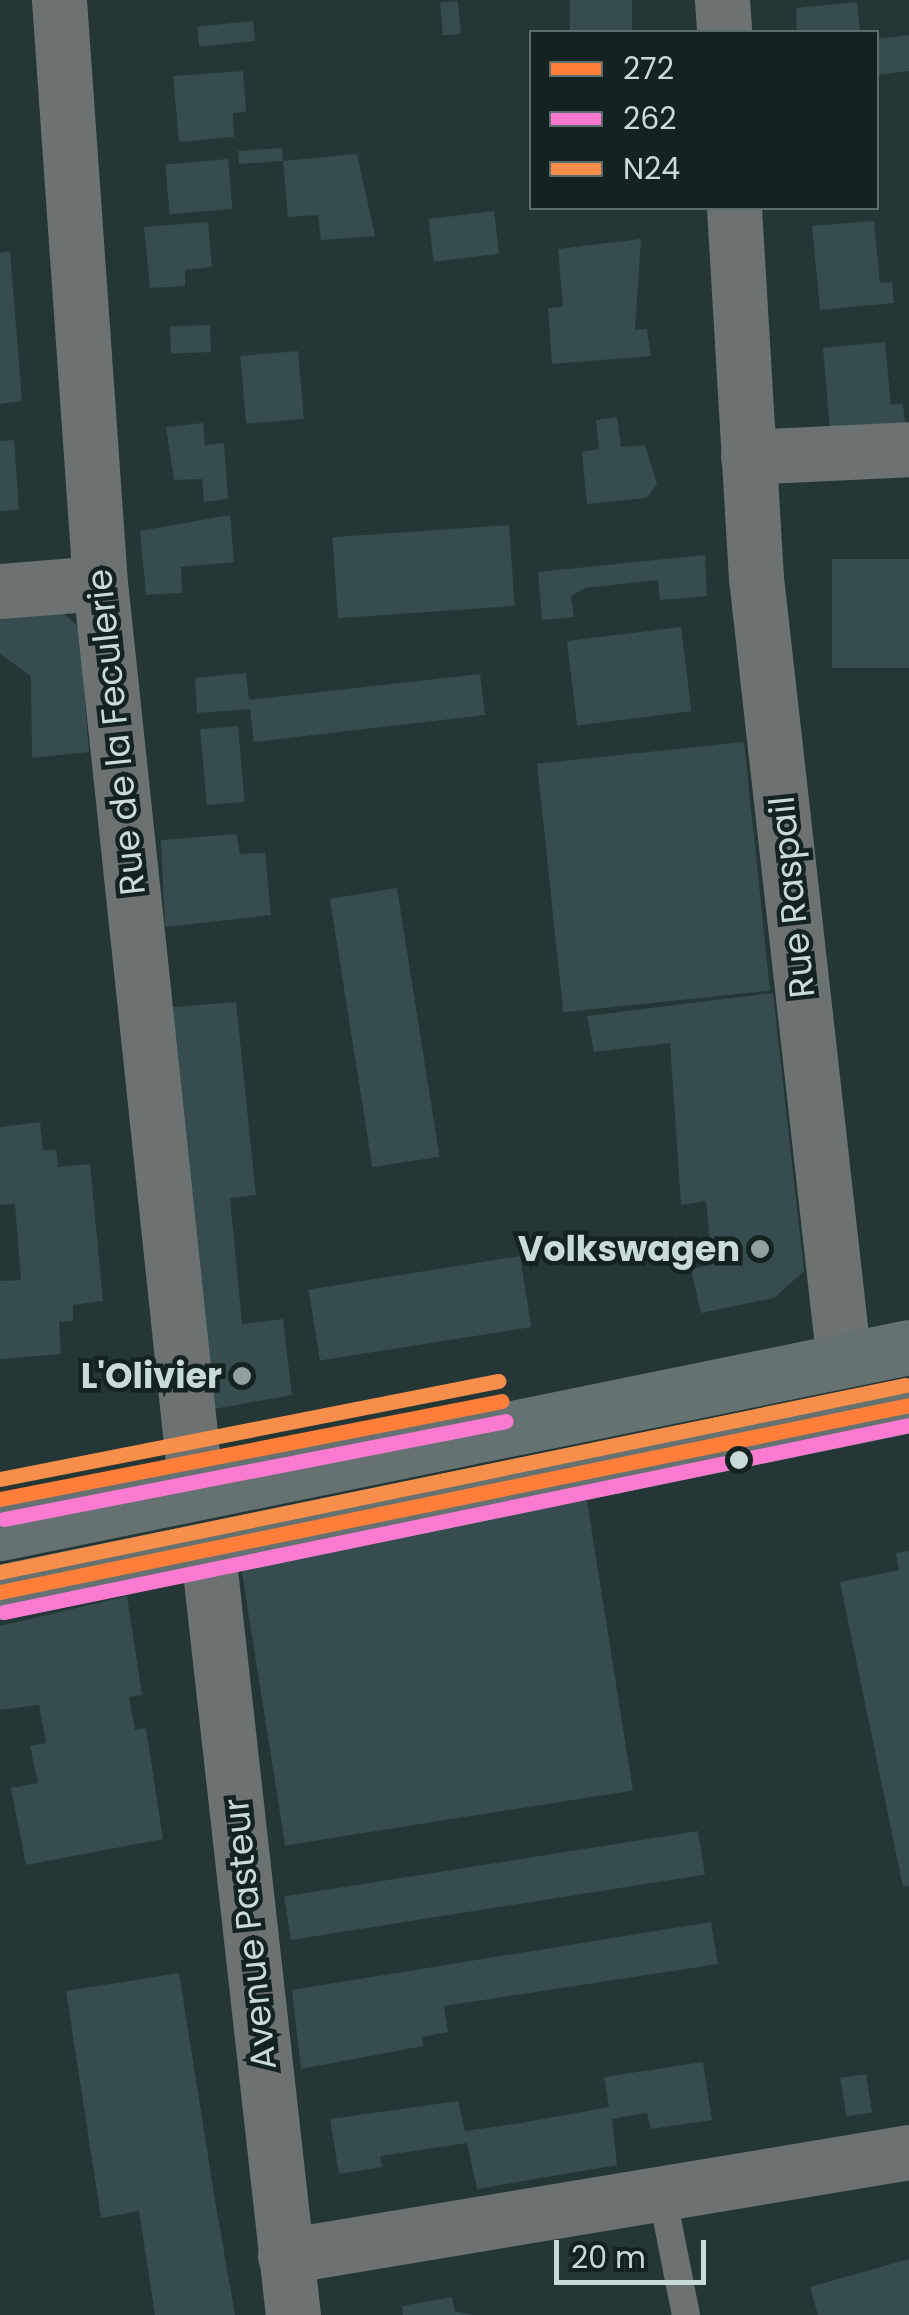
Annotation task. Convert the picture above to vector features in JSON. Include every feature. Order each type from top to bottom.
[{"type":"main road","points":[[0,1499],[909,1322]]},
{"type":"main road","points":[[0,1533],[909,1348]]},
{"type":"main road","points":[[0,1561],[909,1386]]},
{"type":"main road","points":[[0,1592],[208,1553],[909,1405]]},
{"type":"street","name":"Rue de la Feculerie","points":[[60,0],[100,584],[193,1462]]},
{"type":"street","points":[[722,0],[724,30]]},
{"type":"street","name":"Rue Raspail","points":[[734,210],[766,456],[841,1336]]},
{"type":"street","points":[[766,456],[909,450]]},
{"type":"street","points":[[0,591],[100,584]]},
{"type":"street","name":"Avenue Pasteur","points":[[208,1553],[292,2315]]},
{"type":"street","points":[[285,2256],[909,2152]]},
{"type":"lane","points":[[662,2194],[686,2315]]},
{"type":"building","points":[[570,0],[632,0],[632,30],[570,30]]},
{"type":"building","points":[[458,1],[461,34],[443,35],[440,3]]},
{"type":"building","points":[[857,2],[860,30],[797,30],[796,8]]},
{"type":"building","points":[[253,21],[255,41],[199,47],[197,27]]},
{"type":"building","points":[[909,35],[909,71],[879,75],[879,39]]},
{"type":"building","points":[[243,71],[246,112],[233,113],[234,137],[179,142],[173,76]]},
{"type":"building","points":[[282,148],[283,161],[239,164],[238,151]]},
{"type":"building","points":[[357,154],[375,236],[321,240],[318,215],[288,217],[283,161]]},
{"type":"building","points":[[228,159],[232,209],[170,214],[165,164]]},
{"type":"building","points":[[494,211],[499,254],[434,262],[428,219]]},
{"type":"building","points":[[874,221],[880,283],[892,282],[894,303],[820,310],[812,226]]},
{"type":"building","points":[[208,222],[212,267],[185,270],[185,286],[150,288],[144,227]]},
{"type":"building","points":[[641,239],[635,330],[647,329],[651,356],[552,364],[548,308],[563,307],[558,249]]},
{"type":"building","points":[[10,251],[22,401],[0,404],[0,253]]},
{"type":"building","points":[[210,325],[211,352],[171,353],[170,326]]},
{"type":"building","points":[[885,342],[891,405],[903,403],[905,424],[830,431],[823,348]]},
{"type":"building","points":[[298,351],[304,419],[246,424],[240,356]]},
{"type":"building","points":[[617,417],[621,447],[645,445],[657,484],[647,498],[587,504],[582,452],[599,449],[596,420]]},
{"type":"building","points":[[203,423],[205,445],[224,443],[228,499],[204,502],[202,479],[174,480],[166,427]]},
{"type":"building","points":[[14,440],[19,510],[0,511],[0,441]]},
{"type":"building","points":[[230,515],[234,562],[181,567],[182,593],[146,595],[140,531]]},
{"type":"building","points":[[509,525],[515,606],[338,618],[332,537]]},
{"type":"building","points":[[705,555],[707,596],[660,600],[658,580],[585,588],[571,596],[574,617],[542,620],[538,572]]},
{"type":"building","points":[[832,559],[909,559],[909,668],[832,668]]},
{"type":"building","points":[[49,601],[79,627],[89,752],[32,758],[31,676],[0,654],[0,606]]},
{"type":"building","points":[[681,627],[691,711],[577,725],[567,641]]},
{"type":"building","points":[[246,673],[249,700],[480,674],[485,715],[254,742],[250,709],[197,713],[195,678]]},
{"type":"building","points":[[238,726],[245,802],[207,805],[200,729]]},
{"type":"building","points":[[744,742],[770,991],[563,1012],[537,764]]},
{"type":"building","points":[[237,834],[240,854],[265,853],[271,915],[165,927],[161,840]]},
{"type":"building","points":[[397,888],[440,1157],[372,1167],[330,899]]},
{"type":"building","points":[[773,993],[804,1271],[774,1298],[701,1313],[691,1269],[712,1264],[706,1201],[681,1205],[670,1043],[594,1052],[587,1016]]},
{"type":"building","points":[[236,1002],[256,1195],[230,1198],[242,1324],[283,1319],[292,1395],[214,1409],[173,1007]]},
{"type":"building","points":[[40,1122],[43,1150],[56,1150],[58,1167],[90,1164],[103,1301],[73,1305],[73,1321],[59,1322],[61,1354],[0,1359],[0,1281],[21,1280],[15,1204],[0,1205],[0,1127]]},
{"type":"building","points":[[520,1256],[531,1327],[320,1361],[309,1289]]},
{"type":"building","points":[[587,1501],[633,1790],[285,1845],[239,1556]]},
{"type":"building","points":[[909,1551],[909,1886],[903,1887],[840,1582],[899,1570],[896,1553]]},
{"type":"building","points":[[127,1596],[142,1695],[129,1697],[135,1730],[146,1728],[163,1839],[26,1865],[11,1788],[38,1783],[30,1746],[46,1743],[39,1705],[0,1710],[0,1626]]},
{"type":"building","points":[[698,1831],[705,1874],[291,1940],[284,1897]]},
{"type":"building","points":[[711,1922],[718,1964],[444,2006],[448,2032],[422,2037],[423,2046],[301,2069],[292,1990]]},
{"type":"building","points":[[179,1973],[235,2315],[155,2315],[139,2211],[101,2218],[66,1991]]},
{"type":"building","points":[[703,2062],[712,2120],[651,2129],[647,2113],[612,2119],[617,2165],[477,2189],[467,2143],[380,2156],[382,2167],[339,2174],[330,2119],[458,2101],[465,2131],[521,2123],[609,2107],[604,2077]]},
{"type":"building","points":[[866,2074],[872,2113],[846,2117],[840,2078]]},
{"type":"building","points":[[909,2259],[909,2315],[818,2315],[810,2287]]},
{"type":"building","points":[[452,2297],[455,2311],[472,2315],[403,2315],[402,2306]]},
{"type":"transit line","name":"N24","points":[[0,1479],[498,1381]]},
{"type":"transit line","name":"N24","points":[[0,1572],[905,1385]]},
{"type":"transit line","name":"272","points":[[0,1499],[502,1401]]},
{"type":"transit line","name":"272","points":[[0,1592],[909,1405]]},
{"type":"transit line","name":"262","points":[[4,1519],[506,1421]]},
{"type":"transit line","name":"262","points":[[4,1612],[909,1425]]},
{"type":"place","name":"Volkswagen","points":[[760,1249]]},
{"type":"place","name":"L'Olivier","points":[[242,1376]]}]
